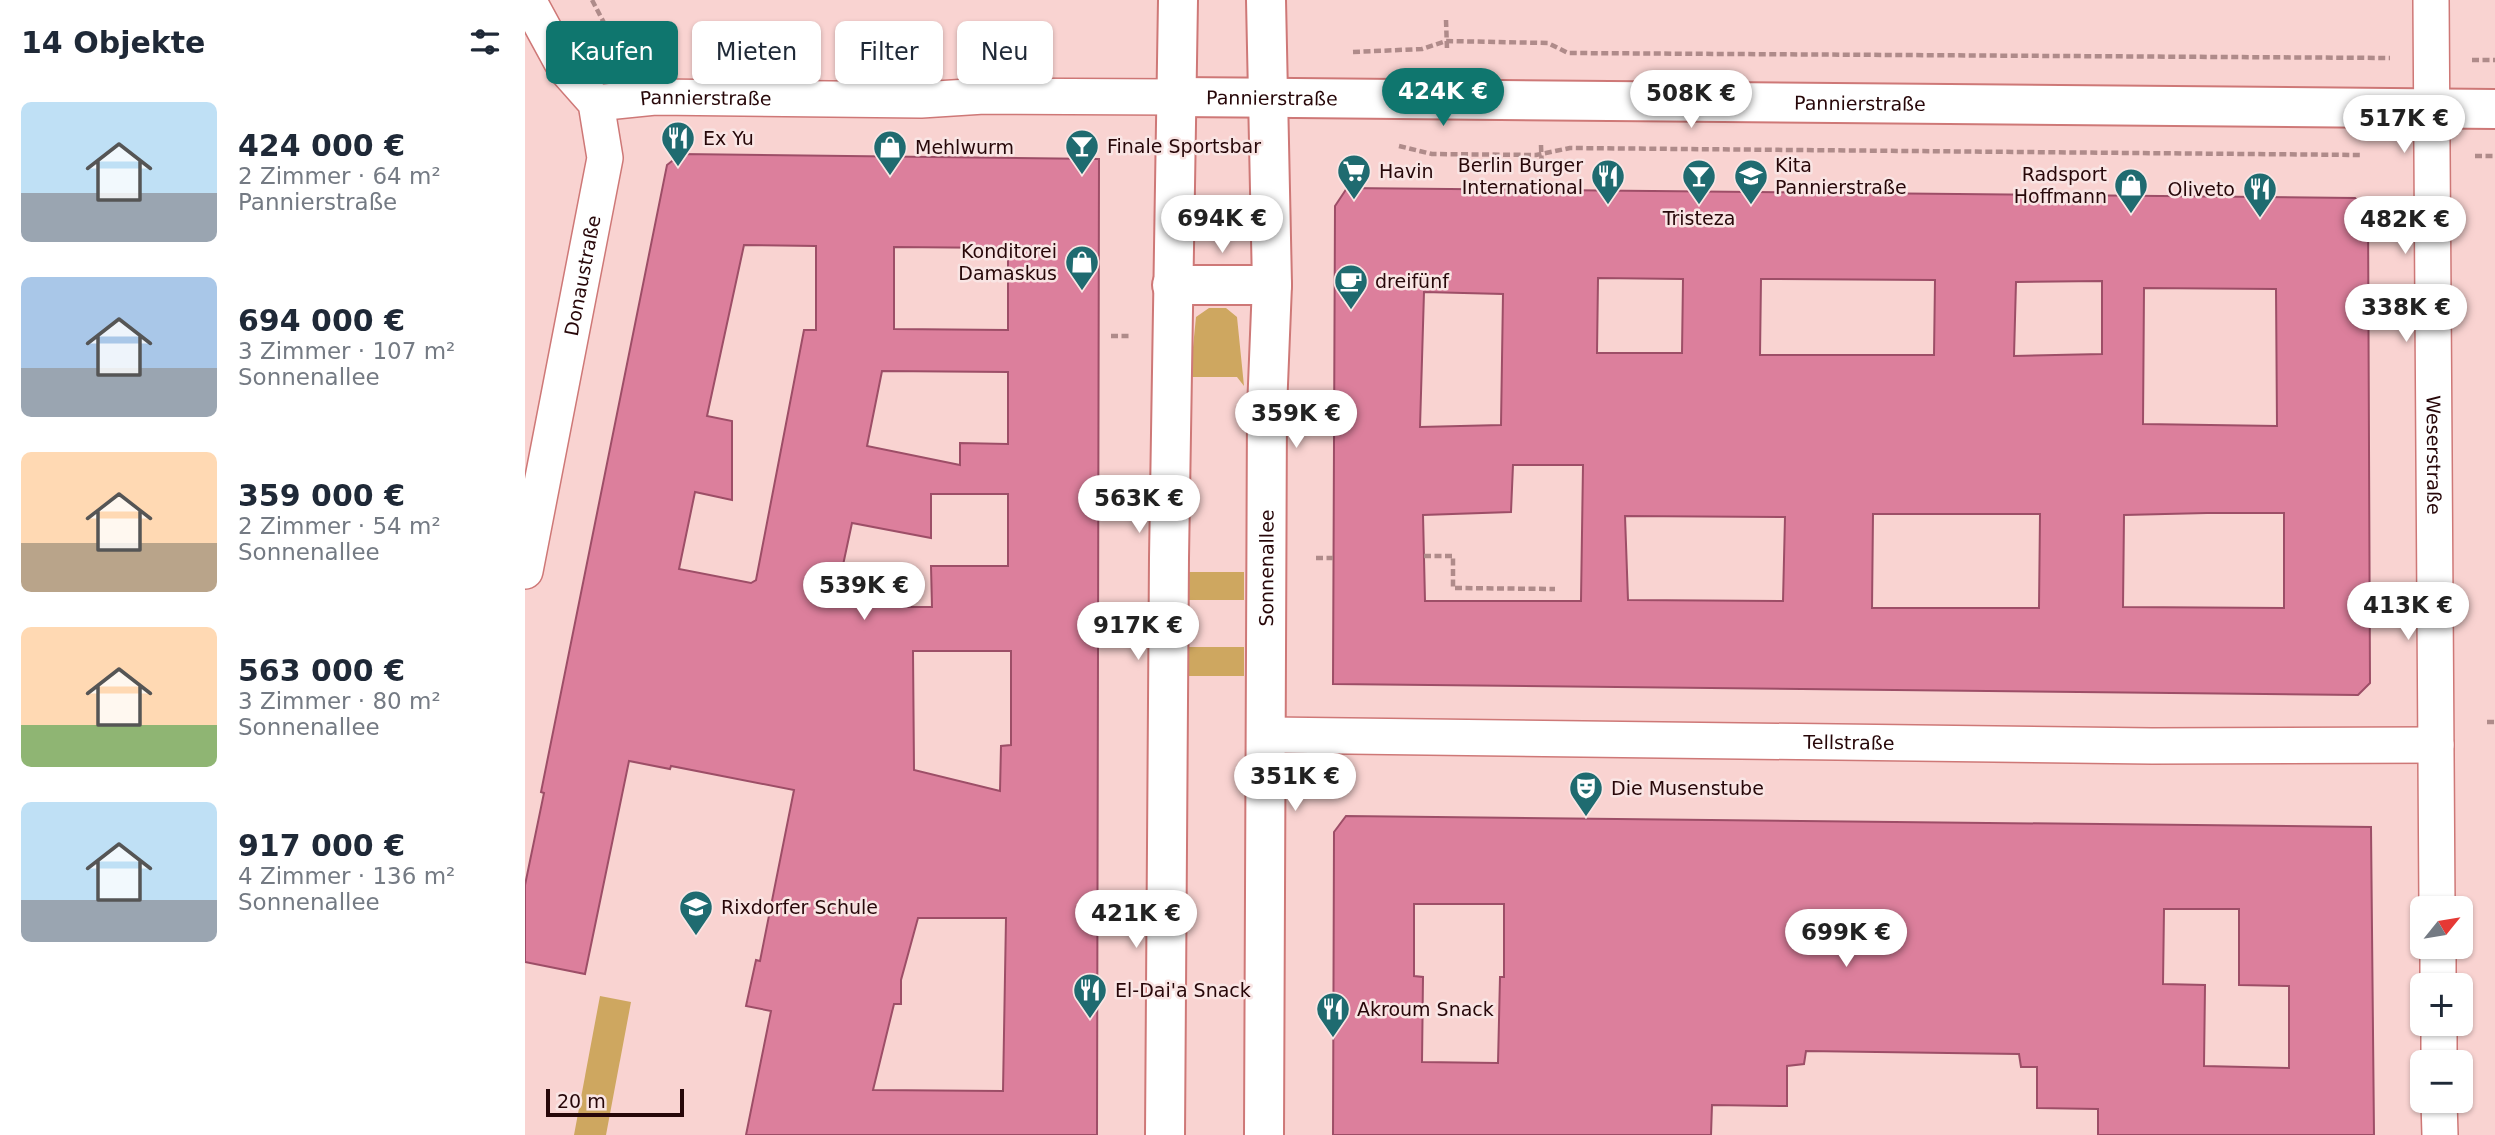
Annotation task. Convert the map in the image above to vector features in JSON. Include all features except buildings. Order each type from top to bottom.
[{"type":"main road","points":[[1165,1135],[1172,285],[1178,0]]},
{"type":"main road","name":"Sonnenallee","points":[[1264,1135],[1267,408],[1272,285],[1266,0]]},
{"type":"main road","name":"Pannierstraße","points":[[1176,97],[2495,109]]},
{"type":"main road","points":[[1172,285],[1272,285]]},
{"type":"street","points":[[528,0],[565,68],[596,103]]},
{"type":"street","name":"Weserstraße","points":[[2431,0],[2437,896]]},
{"type":"street","name":"Pannierstraße","points":[[596,103],[655,97],[921,100],[984,96],[1176,97]]},
{"type":"street","name":"Donaustraße","points":[[525,571],[605,158],[596,103]]},
{"type":"street","name":"Tellstraße","points":[[1265,735],[2152,746],[2436,745]]},
{"type":"street","points":[[2439,1113],[2440,1135]]},
{"type":"path","points":[[592,0],[603,21]]},
{"type":"path","points":[[1446,20],[1447,49]]},
{"type":"path","points":[[1375,50],[1422,49],[1446,41],[1548,43],[1568,53],[2352,57]]},
{"type":"path","points":[[1392,145],[1432,154],[1541,154],[1570,148],[2353,155]]},
{"type":"path","points":[[1541,145],[1542,174]]},
{"type":"path","points":[[1111,336],[1134,336]]},
{"type":"path","points":[[1424,556],[1454,556],[1453,588],[1555,589]]},
{"type":"path","points":[[1316,558],[1333,558]]},
{"type":"path","points":[[2487,722],[2495,722]]},
{"type":"shaded area","points":[[1209,308],[1226,308],[1237,317],[1244,386],[1237,377],[1190,377],[1196,317]]},
{"type":"shaded area","points":[[1189,572],[1244,572],[1244,600],[1189,600]]},
{"type":"shaded area","points":[[1189,647],[1244,647],[1244,676],[1189,676]]},
{"type":"shaded area","points":[[600,996],[631,1002],[606,1135],[574,1135]]},
{"type":"place","name":"Ex Yu","points":[[678,168]]},
{"type":"place","name":"Finale Sportsbar","points":[[1082,176]]},
{"type":"place","name":"Mehlwurm","points":[[890,177]]},
{"type":"place","name":"Havin","points":[[1354,201]]},
{"type":"place","name":"Berlin Burger International","points":[[1608,206]]},
{"type":"place","name":"Tristeza","points":[[1699,206]]},
{"type":"place","name":"Kita Pannierstraße","points":[[1751,206]]},
{"type":"place","name":"Radsport Hoffmann","points":[[2131,215]]},
{"type":"place","name":"Oliveto","points":[[2260,219]]},
{"type":"place","name":"Konditorei Damaskus","points":[[1082,292]]},
{"type":"place","name":"dreifünf","points":[[1351,311]]},
{"type":"place","name":"Die Musenstube","points":[[1586,818]]},
{"type":"place","name":"Rixdorfer Schule","points":[[696,937]]},
{"type":"place","name":"El-Dai'a Snack","points":[[1090,1020]]},
{"type":"place","name":"Akroum Snack","points":[[1333,1039]]}]
